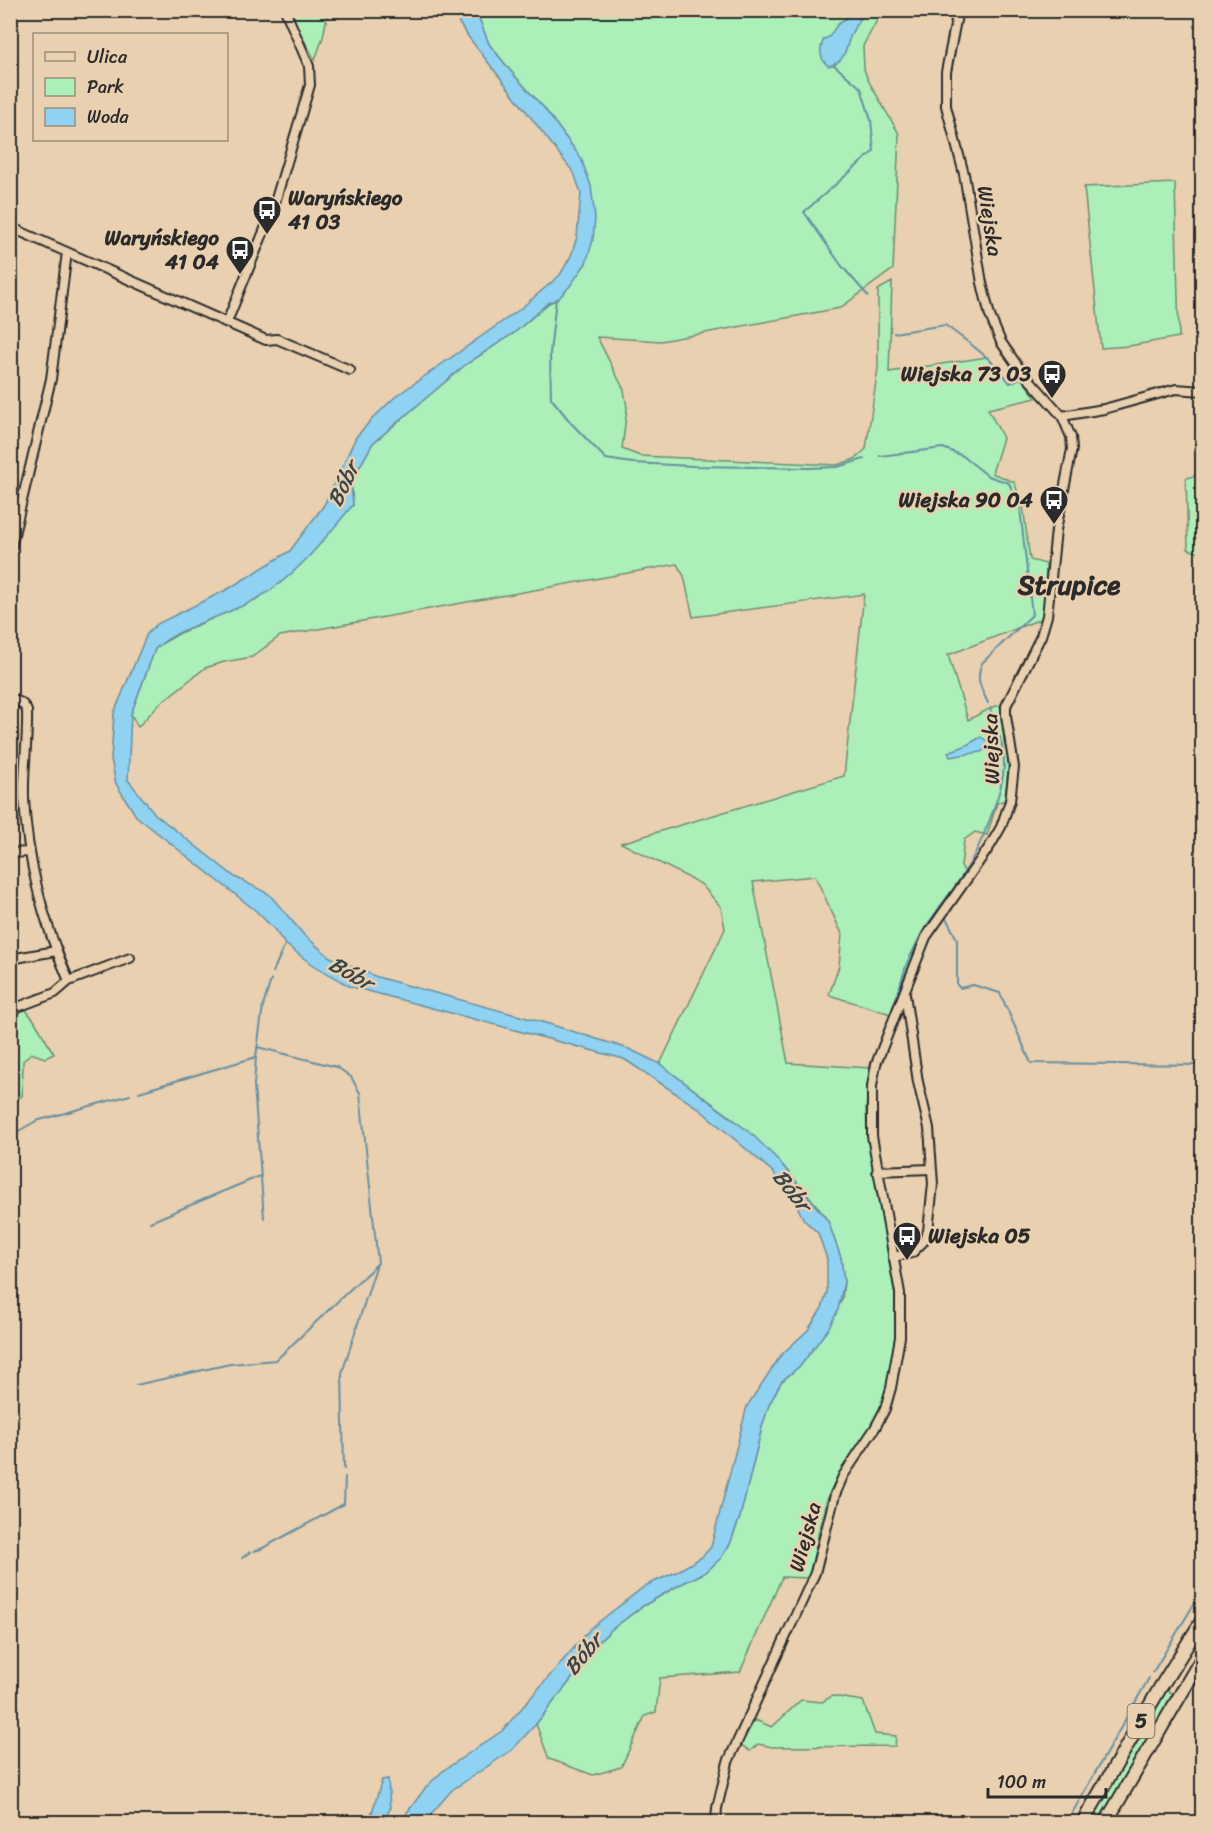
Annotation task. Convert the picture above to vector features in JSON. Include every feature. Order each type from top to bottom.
[{"type":"main road","name":"5","points":[[1083,1822],[1160,1688],[1203,1621]]},
{"type":"main road","name":"5","points":[[1106,1822],[1203,1658]]},
{"type":"street","points":[[227,322],[273,209],[310,85],[309,66],[285,10]]},
{"type":"street","name":"Wiejska","points":[[716,1822],[728,1762],[815,1573],[835,1495],[843,1476],[885,1409],[891,1388],[900,1338],[900,1293],[872,1136],[872,1086],[876,1064],[926,937],[990,846],[1001,827],[1010,801],[1014,767],[1006,706],[1041,636],[1047,616],[1056,530],[1072,449],[1068,427],[1062,417],[1018,368],[1001,342],[990,316],[982,283],[964,174],[944,93],[958,10]]},
{"type":"street","points":[[10,227],[266,340],[277,339],[350,370]]},
{"type":"street","points":[[10,551],[51,379],[68,252]]},
{"type":"street","points":[[1062,417],[1104,409],[1164,391],[1187,389],[1203,391]]},
{"type":"street","points":[[10,698],[26,706],[28,718],[24,798],[28,852],[56,951],[69,981]]},
{"type":"street","points":[[10,853],[28,852]]},
{"type":"street","points":[[10,960],[56,951]]},
{"type":"street","points":[[10,1010],[55,993],[69,981],[130,958]]},
{"type":"street","name":"Wiejska","points":[[893,1257],[912,1252],[923,1242],[928,1231],[933,1184],[929,1128],[918,1082],[905,993]]},
{"type":"street","points":[[877,1171],[932,1168]]},
{"type":"green space","points":[[292,11],[328,11],[323,37],[315,60],[295,23]]},
{"type":"green space","points":[[476,11],[882,11],[863,46],[864,69],[868,80],[899,134],[893,269],[840,308],[661,341],[597,337],[624,390],[627,408],[622,449],[640,456],[837,465],[855,459],[866,449],[878,368],[878,290],[892,282],[889,372],[987,357],[1010,383],[1021,377],[1036,398],[988,409],[1003,438],[992,473],[1014,482],[1023,506],[1030,560],[1046,564],[1045,605],[1041,619],[948,655],[968,720],[995,706],[1000,706],[1002,711],[1004,743],[1009,760],[1005,800],[997,803],[987,835],[975,832],[964,840],[961,866],[966,874],[924,934],[891,1014],[829,995],[839,966],[842,934],[815,876],[753,882],[788,1063],[870,1068],[866,1109],[867,1130],[895,1295],[894,1348],[883,1400],[868,1432],[829,1494],[808,1578],[782,1577],[740,1672],[660,1678],[656,1712],[645,1716],[621,1767],[593,1775],[549,1759],[536,1724],[578,1671],[590,1651],[612,1629],[643,1606],[706,1572],[730,1544],[740,1517],[769,1405],[781,1382],[801,1365],[828,1328],[842,1299],[844,1282],[841,1258],[828,1221],[818,1207],[779,1161],[732,1118],[660,1064],[725,929],[721,907],[701,884],[621,843],[844,776],[864,594],[693,617],[684,576],[677,564],[280,636],[252,657],[205,668],[158,705],[138,727],[131,714],[155,649],[182,632],[258,598],[353,505],[351,482],[373,443],[465,365],[514,333],[549,303],[558,299],[586,263],[581,158],[544,108],[489,44]]},
{"type":"green space","points":[[1175,183],[1179,337],[1129,346],[1101,348],[1084,187]]},
{"type":"green space","points":[[1202,474],[1202,554],[1188,549],[1186,478]]},
{"type":"green space","points":[[25,1009],[54,1054],[45,1058],[31,1053],[23,1061],[22,1096],[11,1102],[11,1014]]},
{"type":"green space","points":[[1165,1689],[1175,1695],[1101,1822],[1088,1822]]},
{"type":"green space","points":[[832,1696],[863,1701],[875,1734],[896,1736],[895,1746],[772,1747],[758,1744],[750,1751],[740,1744],[755,1720],[772,1727],[801,1700],[822,1702]]},
{"type":"water","name":"Bóbr","points":[[458,11],[476,11],[489,44],[544,108],[581,158],[591,186],[595,218],[593,240],[586,263],[558,299],[548,303],[514,333],[465,365],[373,443],[351,482],[353,505],[298,568],[258,598],[178,633],[155,649],[131,714],[128,780],[155,814],[235,877],[269,894],[304,935],[330,957],[377,977],[549,1024],[629,1049],[660,1064],[752,1134],[779,1161],[828,1221],[841,1258],[844,1282],[838,1310],[828,1329],[801,1365],[781,1382],[769,1405],[740,1517],[730,1544],[721,1558],[706,1572],[643,1606],[612,1629],[590,1650],[578,1671],[512,1750],[452,1790],[424,1822],[400,1822],[426,1787],[444,1770],[502,1731],[591,1628],[645,1586],[702,1557],[711,1547],[747,1406],[781,1355],[808,1330],[822,1308],[827,1293],[827,1259],[818,1233],[804,1220],[773,1172],[698,1108],[624,1059],[349,986],[313,965],[285,944],[255,910],[136,816],[116,784],[111,759],[114,713],[147,634],[157,624],[228,589],[290,551],[324,505],[356,437],[372,419],[395,397],[519,310],[560,275],[571,256],[577,237],[581,193],[574,173],[470,39],[459,23]]},
{"type":"water","points":[[855,11],[865,11],[851,34],[841,59],[828,66],[821,53],[824,39],[829,37],[837,25]]},
{"type":"water","points":[[981,737],[990,746],[981,752],[950,757],[948,752]]},
{"type":"water","points":[[388,1779],[390,1809],[383,1822],[369,1822],[382,1780]]},
{"type":"waterway","points":[[835,63],[834,65],[861,88],[871,120],[874,151],[804,212],[841,265],[868,296]]},
{"type":"waterway","points":[[556,299],[550,353],[551,398],[572,424],[606,459],[632,463],[693,466],[809,468],[837,467],[864,459]]},
{"type":"waterway","points":[[894,333],[945,325],[988,359],[1010,383],[1018,379]]},
{"type":"waterway","points":[[880,456],[943,448],[963,456],[988,476],[1009,483],[1020,508],[1032,615],[982,663],[979,679],[988,703]]},
{"type":"waterway","points":[[941,910],[939,908],[977,850],[1000,789],[1004,757],[990,709]]},
{"type":"waterway","points":[[892,1011],[907,963],[923,931],[939,908]]},
{"type":"waterway","points":[[946,918],[957,939],[957,985],[960,988],[973,985],[1000,993],[1031,1063],[1202,1065]]},
{"type":"waterway","points":[[273,972],[285,944]]},
{"type":"waterway","points":[[139,1092],[256,1057],[263,1006],[271,980]]},
{"type":"waterway","points":[[136,1385],[230,1364],[276,1360],[378,1263],[360,1093],[351,1077],[337,1067],[257,1047]]},
{"type":"waterway","points":[[256,1057],[254,1085],[264,1218]]},
{"type":"waterway","points":[[10,1136],[36,1121],[130,1095]]},
{"type":"waterway","points":[[150,1222],[260,1176]]},
{"type":"waterway","points":[[344,1469],[342,1373],[377,1264]]},
{"type":"waterway","points":[[254,1551],[344,1504],[345,1477]]},
{"type":"waterway","points":[[242,1558],[250,1552]]},
{"type":"waterway","points":[[1153,1672],[1202,1591]]},
{"type":"waterway","points":[[1067,1822],[1149,1678]]},
{"type":"place","name":"Waryńskiego 41 03","points":[[267,236]]},
{"type":"place","name":"Waryńskiego 41 04","points":[[240,276]]},
{"type":"place","name":"Wiejska 73 03","points":[[1052,400]]},
{"type":"place","name":"Wiejska 90 04","points":[[1054,526]]},
{"type":"place","name":"Wiejska 05","points":[[907,1262]]},
{"type":"district","name":"Strupice","points":[[1069,585]]}]
